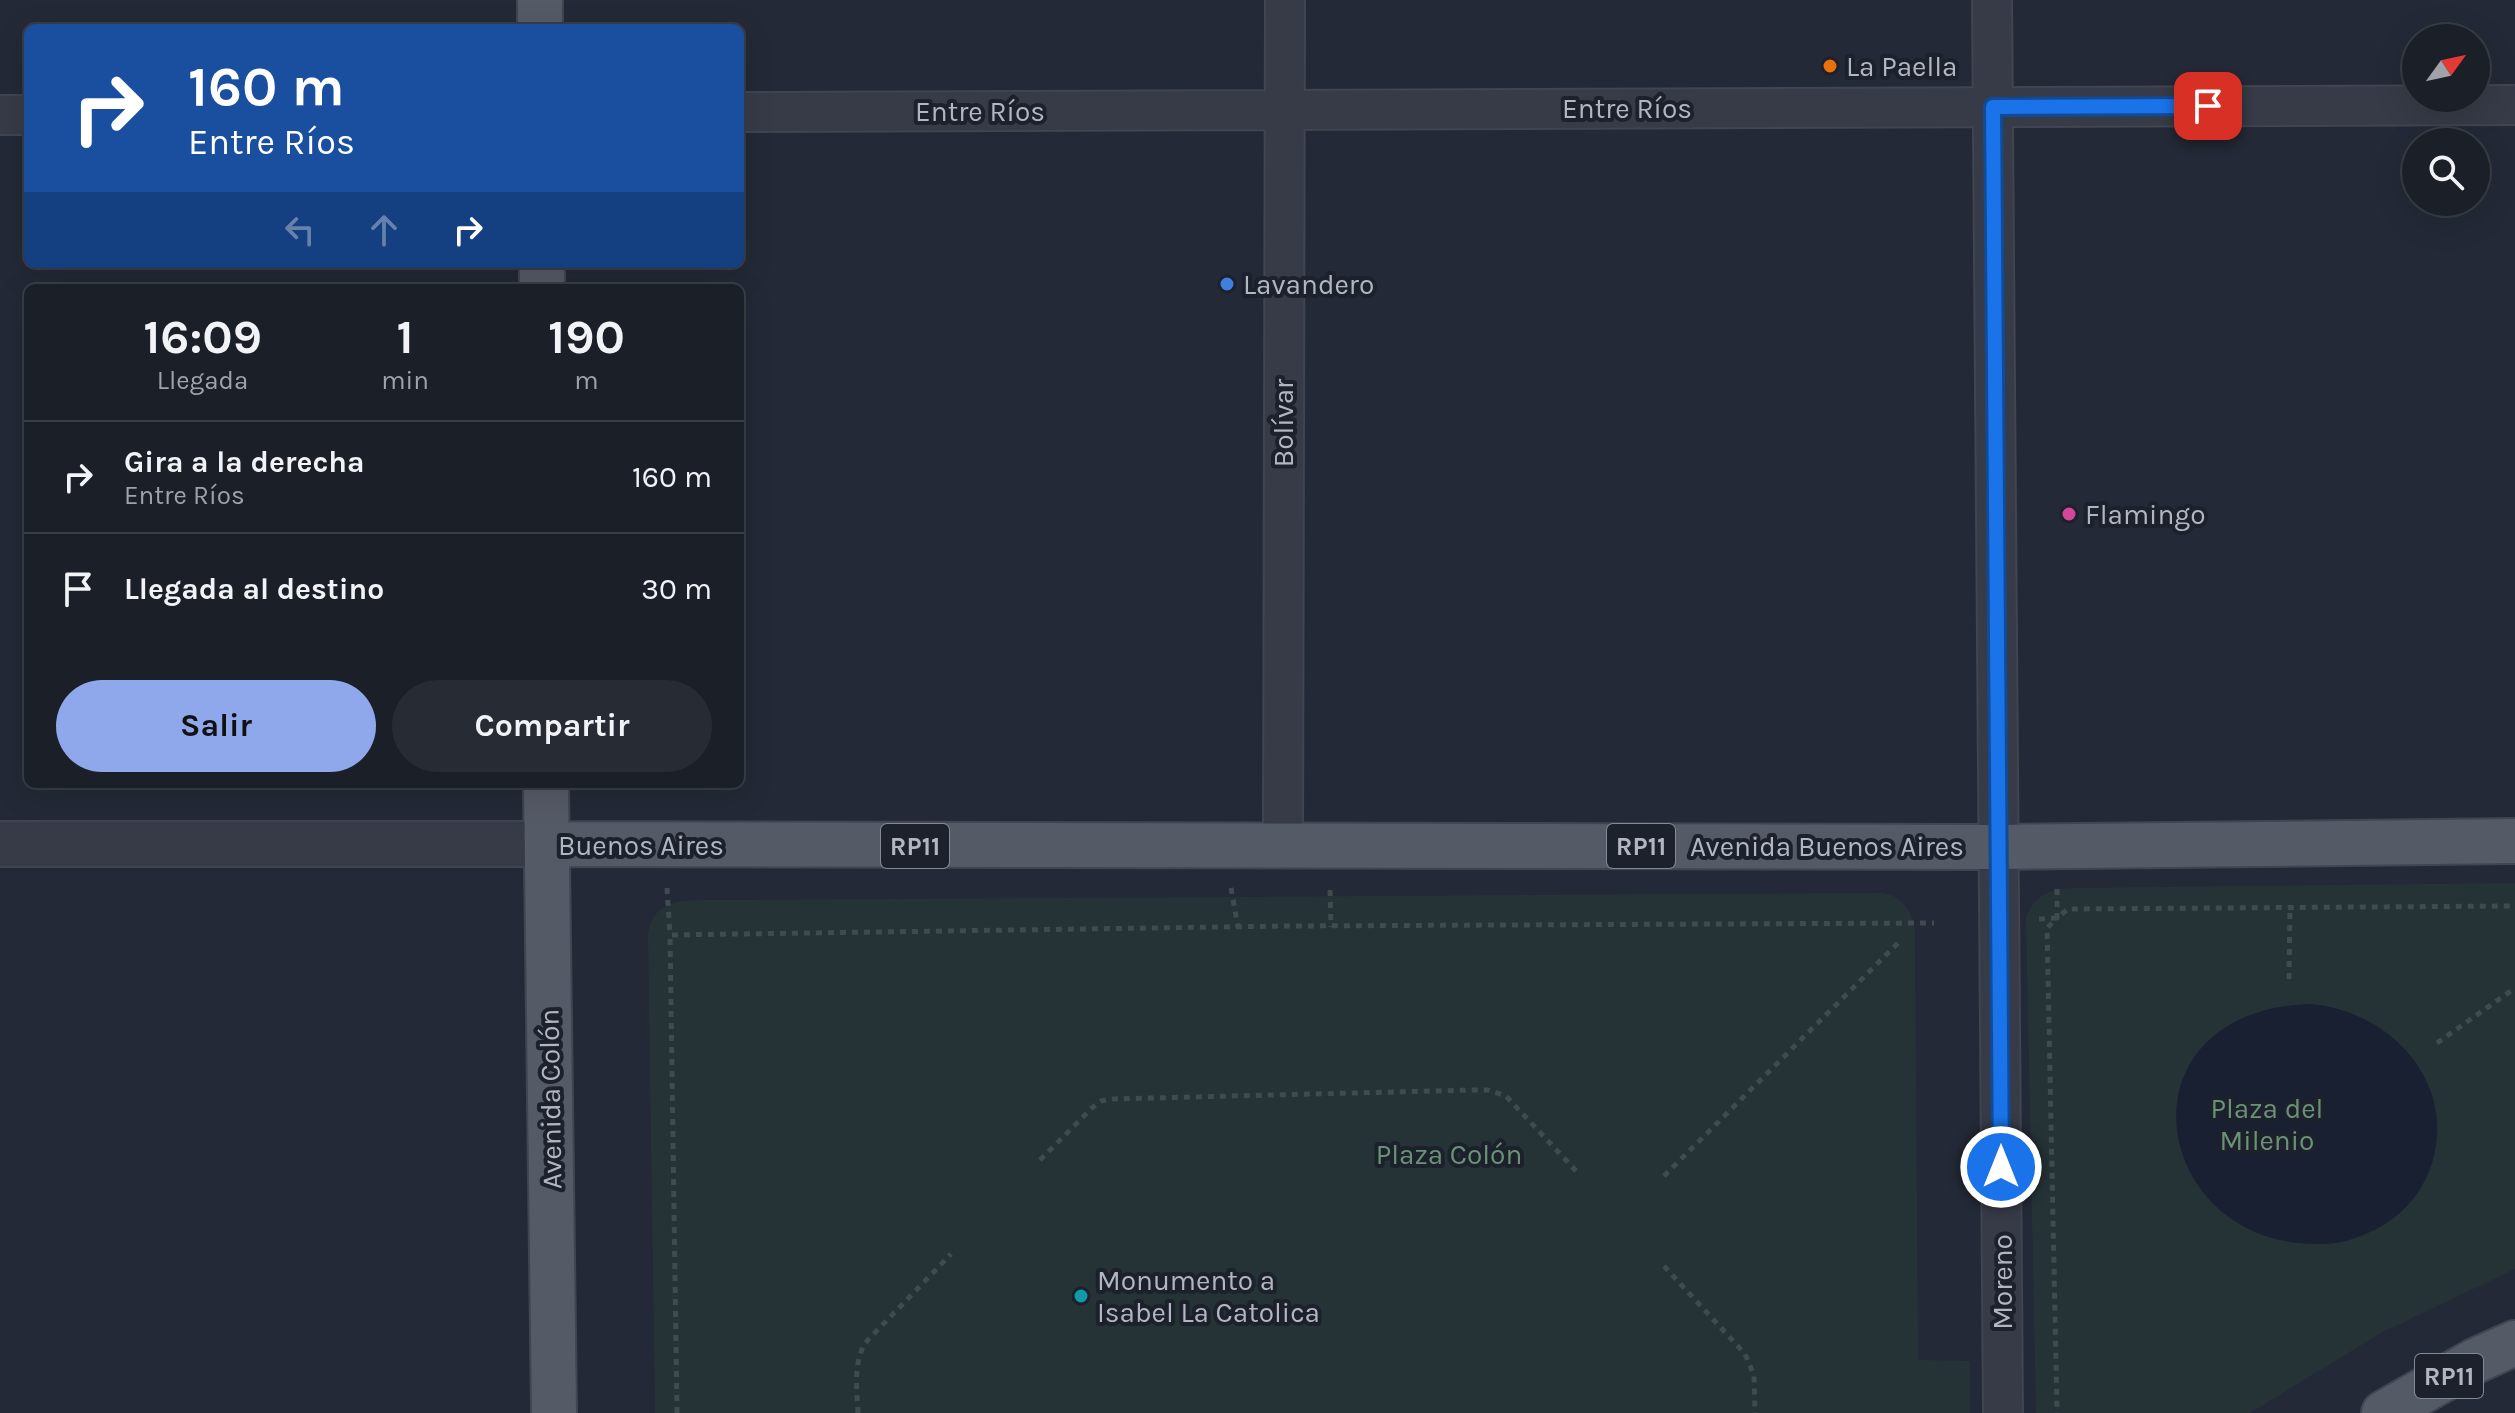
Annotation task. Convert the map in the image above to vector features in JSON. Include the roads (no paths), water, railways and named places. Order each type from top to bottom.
[{"type":"main road","points":[[540,0],[540,24]]},
{"type":"main road","name":"Avenida Colón","points":[[546,788],[554,1413]]},
{"type":"main road","name":"Avenida Buenos Aires","points":[[1283,845],[1999,847],[2515,841]]},
{"type":"main road","name":"Buenos Aires","points":[[547,844],[1283,845]]},
{"type":"main road","name":"RP11","points":[[2384,1413],[2475,1361],[2515,1343]]},
{"type":"street","name":"Bolívar","points":[[1283,845],[1285,0]]},
{"type":"street","name":"Moreno","points":[[1992,0],[2003,1413]]},
{"type":"street","name":"Entre Ríos","points":[[744,112],[2515,105]]},
{"type":"street","points":[[0,115],[24,115]]},
{"type":"street","name":"Buenos Aires","points":[[0,844],[547,844]]},
{"type":"water","points":[[2311,1004],[2367,1020],[2391,1036],[2426,1079],[2435,1105],[2437,1133],[2429,1173],[2407,1205],[2385,1224],[2368,1233],[2343,1242],[2325,1244],[2259,1234],[2217,1207],[2189,1169],[2177,1126],[2182,1082],[2205,1044],[2248,1016]]},
{"type":"place","name":"La Paella","points":[[1830,66]]},
{"type":"place","name":"Lavandero","points":[[1227,284]]},
{"type":"place","name":"Flamingo","points":[[2069,514]]},
{"type":"place","name":"Monumento a Isabel La Catolica","points":[[1081,1296]]},
{"type":"park label","name":"Plaza del Milenio","points":[[2267,1124]]},
{"type":"park label","name":"Plaza Colón","points":[[1449,1154]]}]
